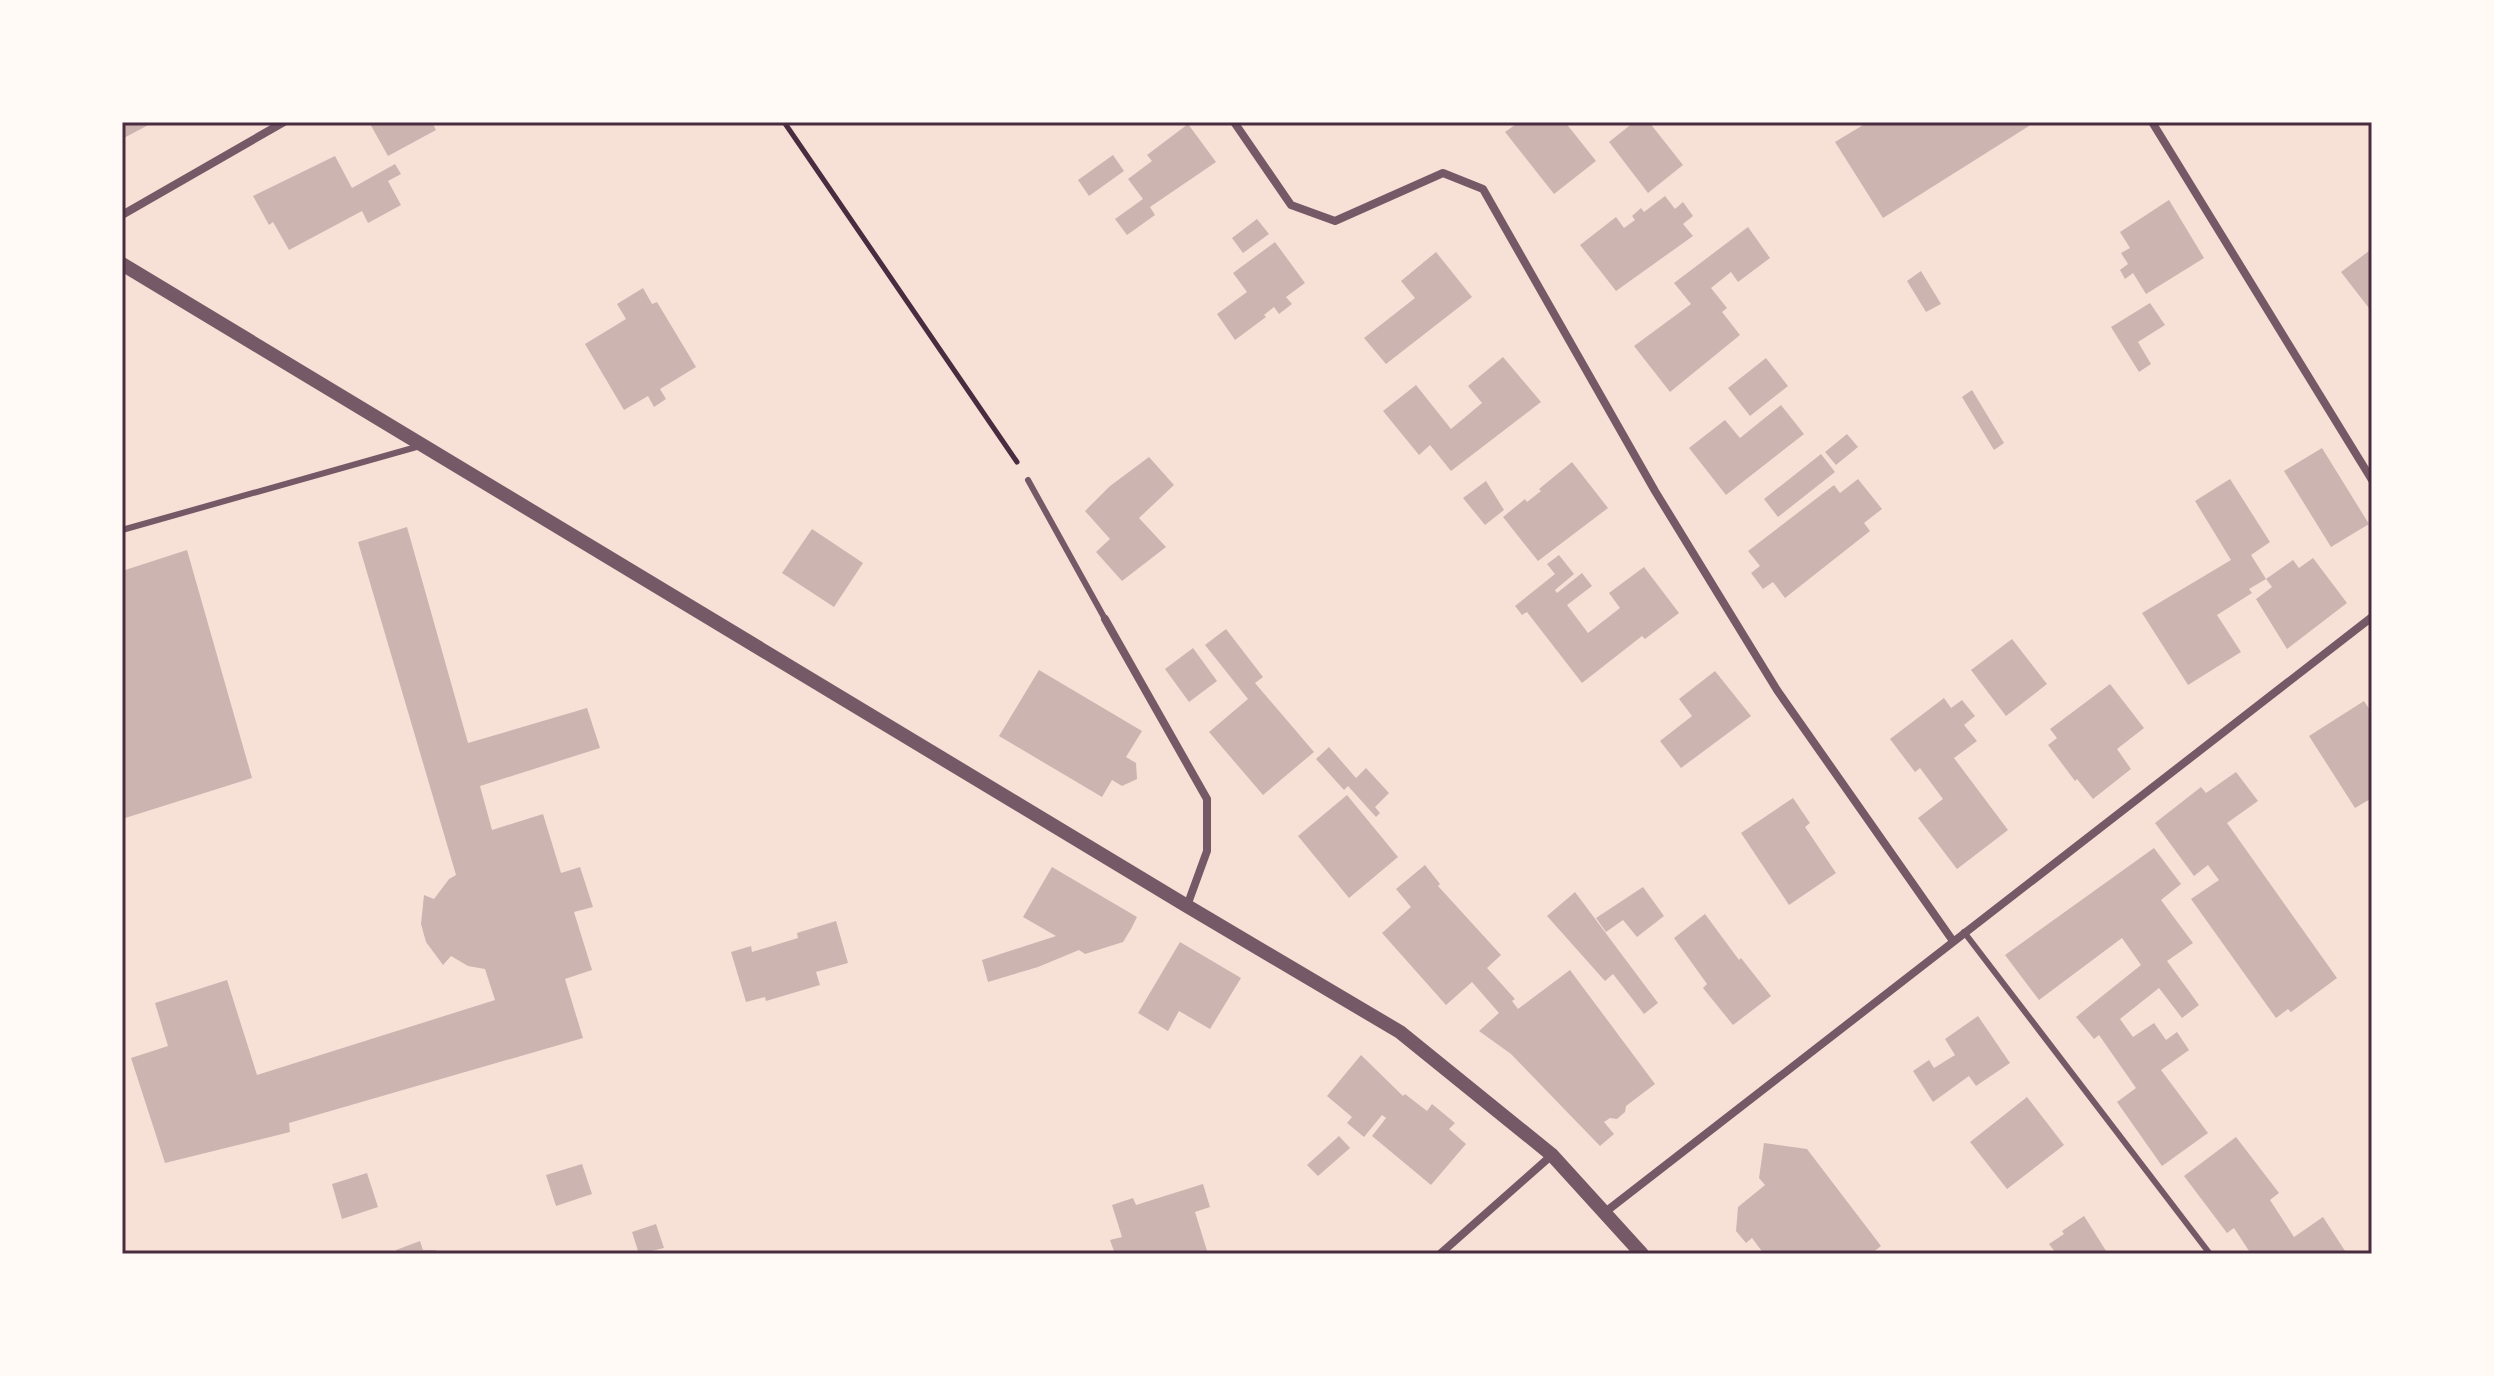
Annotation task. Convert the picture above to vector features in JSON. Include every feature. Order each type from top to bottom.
[{"type":"street","points":[[122,215],[284,122]]},
{"type":"street","points":[[1234,122],[1291,205],[1335,221],[1443,173],[1483,189],[1655,491],[1777,690],[1953,941]]},
{"type":"street","points":[[2152,122],[2372,480]]},
{"type":"street","points":[[122,264],[1400,1032],[1552,1155],[1642,1254]]},
{"type":"street","points":[[1603,1213],[2372,617]]},
{"type":"street","points":[[1105,619],[1207,799],[1207,851],[1187,906]]},
{"type":"street","points":[[1440,1254],[1552,1155]]},
{"type":"lane","points":[[122,530],[423,445]]},
{"type":"lane","points":[[1028,480],[1105,619]]},
{"type":"lane","points":[[1964,932],[2210,1254]]},
{"type":"path","points":[[784,122],[1028,480]]},
{"type":"building","points":[[122,122],[154,122],[122,139]]},
{"type":"building","points":[[369,122],[432,122],[436,130],[388,156]]},
{"type":"building","points":[[1519,122],[1565,122],[1596,161],[1554,194],[1505,132]]},
{"type":"building","points":[[1634,122],[1649,122],[1683,165],[1648,193],[1609,142]]},
{"type":"building","points":[[1868,122],[2027,122],[2029,126],[1883,218],[1835,142]]},
{"type":"building","points":[[1188,124],[1216,162],[1150,207],[1155,215],[1127,235],[1115,219],[1143,199],[1128,179],[1152,161],[1147,155]]},
{"type":"building","points":[[1113,155],[1124,171],[1089,196],[1078,180]]},
{"type":"building","points":[[335,156],[352,188],[395,164],[401,174],[388,181],[401,205],[368,223],[362,211],[289,250],[273,222],[269,225],[253,196]]},
{"type":"building","points":[[1665,196],[1675,209],[1683,202],[1693,216],[1683,224],[1693,236],[1616,291],[1580,245],[1616,217],[1624,228],[1635,220],[1632,216],[1641,208],[1644,212]]},
{"type":"building","points":[[2169,200],[2204,258],[2146,294],[2133,273],[2125,279],[2120,270],[2128,264],[2121,253],[2130,248],[2120,232]]},
{"type":"building","points":[[1257,219],[1269,234],[1243,253],[1232,238]]},
{"type":"building","points":[[1748,227],[1770,258],[1738,282],[1731,272],[1711,288],[1727,308],[1722,312],[1740,335],[1670,392],[1634,346],[1691,304],[1674,283]]},
{"type":"building","points":[[1275,242],[1305,283],[1286,297],[1292,304],[1279,314],[1274,307],[1264,315],[1266,317],[1235,340],[1217,314],[1247,292],[1233,273]]},
{"type":"building","points":[[2369,251],[2372,255],[2372,312],[2341,272]]},
{"type":"building","points":[[1436,252],[1472,297],[1386,364],[1364,338],[1415,298],[1401,281]]},
{"type":"building","points":[[1921,271],[1941,304],[1926,312],[1907,281]]},
{"type":"building","points":[[643,288],[652,304],[657,302],[696,367],[660,389],[666,399],[654,407],[648,396],[624,410],[585,344],[626,319],[617,304]]},
{"type":"building","points":[[2150,303],[2165,325],[2138,342],[2151,364],[2139,372],[2111,327]]},
{"type":"building","points":[[1503,357],[1541,402],[1451,471],[1430,445],[1419,455],[1383,411],[1416,385],[1451,429],[1482,403],[1468,386]]},
{"type":"building","points":[[1766,358],[1788,386],[1750,416],[1728,388]]},
{"type":"building","points":[[1972,390],[2004,443],[1994,450],[1962,397]]},
{"type":"building","points":[[1781,405],[1804,434],[1726,495],[1689,448],[1725,420],[1740,438]]},
{"type":"building","points":[[1847,434],[1858,447],[1836,465],[1825,452]]},
{"type":"building","points":[[2322,448],[2369,524],[2331,547],[2284,471]]},
{"type":"building","points":[[1821,454],[1835,472],[1778,517],[1764,499]]},
{"type":"building","points":[[1149,457],[1174,485],[1139,518],[1166,547],[1122,581],[1096,552],[1110,539],[1085,511],[1110,486]]},
{"type":"building","points":[[1572,462],[1608,508],[1538,561],[1503,517],[1525,499],[1527,502],[1541,491],[1539,489]]},
{"type":"building","points":[[1858,479],[1882,509],[1864,523],[1870,531],[1785,598],[1773,582],[1763,589],[1751,573],[1760,566],[1748,551],[1834,485],[1840,493]]},
{"type":"building","points":[[2230,479],[2270,542],[2251,555],[2266,579],[2249,589],[2252,593],[2217,615],[2241,652],[2188,685],[2142,613],[2231,560],[2195,501]]},
{"type":"building","points":[[1486,481],[1504,510],[1485,525],[1463,498]]},
{"type":"building","points":[[407,527],[468,743],[587,708],[600,748],[480,786],[492,830],[543,814],[561,873],[580,867],[593,907],[574,912],[592,970],[565,979],[583,1038],[289,1123],[290,1132],[165,1163],[131,1058],[168,1046],[155,1003],[227,980],[257,1075],[495,1000],[485,969],[468,966],[451,956],[443,965],[426,942],[421,924],[424,895],[434,899],[449,879],[456,875],[358,542]]},
{"type":"building","points":[[812,529],[863,563],[834,607],[782,573]]},
{"type":"building","points":[[187,550],[252,778],[122,819],[122,571]]},
{"type":"building","points":[[1559,555],[1574,574],[1555,590],[1557,593],[1582,573],[1592,586],[1567,605],[1588,633],[1620,608],[1609,593],[1644,567],[1679,613],[1645,639],[1642,636],[1582,683],[1527,612],[1522,615],[1515,606],[1555,574],[1547,564]]},
{"type":"building","points":[[2313,558],[2347,603],[2287,649],[2256,599],[2272,587],[2266,579],[2293,560],[2299,568]]},
{"type":"building","points":[[1226,629],[1263,677],[1255,683],[1314,752],[1263,795],[1209,732],[1248,699],[1205,645]]},
{"type":"building","points":[[2012,639],[2047,684],[2006,716],[1971,670]]},
{"type":"building","points":[[1193,648],[1217,681],[1189,702],[1165,669]]},
{"type":"building","points":[[1039,670],[1142,731],[1126,757],[1136,763],[1137,779],[1122,786],[1112,780],[1102,797],[999,736]]},
{"type":"building","points":[[1715,671],[1751,716],[1681,768],[1660,741],[1692,716],[1679,699]]},
{"type":"building","points":[[2110,684],[2144,728],[2117,749],[2131,769],[2093,799],[2048,745],[2057,738],[2050,729]]},
{"type":"building","points":[[1944,698],[1951,708],[1962,700],[1975,716],[1964,725],[1977,741],[1954,758],[2008,830],[1957,869],[1918,818],[1943,799],[1920,768],[1915,772],[1890,739]]},
{"type":"building","points":[[2364,701],[2372,713],[2372,798],[2355,808],[2309,736]]},
{"type":"building","points":[[1329,747],[1356,778],[1366,768],[1389,793],[1375,807],[1380,813],[1376,817],[1348,786],[1344,790],[1316,759]]},
{"type":"building","points":[[2236,772],[2258,801],[2227,823],[2337,978],[2291,1012],[2288,1009],[2276,1018],[2191,899],[2219,880],[2208,865],[2194,876],[2155,823],[2201,787],[2206,793]]},
{"type":"building","points":[[1347,795],[1398,857],[1349,898],[1298,836]]},
{"type":"building","points":[[1793,798],[1810,823],[1805,827],[1836,873],[1789,905],[1741,833]]},
{"type":"building","points":[[2154,848],[2181,884],[2161,900],[2193,943],[2167,961],[2199,1005],[2182,1018],[2159,988],[2120,1019],[2133,1037],[2154,1023],[2166,1040],[2177,1032],[2189,1050],[2161,1070],[2208,1133],[2162,1166],[2117,1102],[2136,1088],[2099,1035],[2094,1039],[2076,1017],[2141,965],[2122,938],[2039,1000],[2005,955]]},
{"type":"building","points":[[1425,865],[1440,884],[1438,886],[1501,955],[1487,968],[1515,999],[1512,1001],[1518,1009],[1570,970],[1655,1084],[1626,1106],[1625,1112],[1617,1119],[1610,1118],[1604,1122],[1614,1134],[1600,1146],[1511,1054],[1479,1031],[1499,1013],[1472,982],[1446,1005],[1382,933],[1411,907],[1396,889]]},
{"type":"building","points":[[1052,867],[1137,917],[1131,929],[1123,942],[1085,954],[1079,950],[1038,967],[988,982],[982,960],[1056,936],[1023,917]]},
{"type":"building","points":[[1643,887],[1664,916],[1637,937],[1623,920],[1606,932],[1596,918]]},
{"type":"building","points":[[1575,892],[1658,1003],[1644,1014],[1613,974],[1605,981],[1547,916]]},
{"type":"building","points":[[1705,914],[1771,996],[1733,1025],[1703,988],[1707,984],[1674,938]]},
{"type":"building","points":[[836,921],[848,963],[816,972],[820,985],[766,1001],[765,997],[746,1002],[731,952],[751,946],[752,952],[798,938],[797,933]]},
{"type":"building","points":[[1180,942],[1241,978],[1210,1029],[1179,1011],[1168,1031],[1138,1013]]},
{"type":"building","points":[[1978,1016],[2010,1063],[1976,1086],[1969,1076],[1933,1102],[1913,1071],[1929,1060],[1934,1068],[1955,1055],[1945,1039]]},
{"type":"building","points":[[1361,1055],[1403,1096],[1405,1094],[1427,1111],[1432,1104],[1455,1123],[1449,1129],[1466,1144],[1431,1185],[1372,1136],[1386,1118],[1382,1115],[1364,1137],[1347,1123],[1352,1117],[1327,1096]]},
{"type":"building","points":[[2027,1097],[2064,1145],[2007,1189],[1970,1142]]},
{"type":"building","points":[[1339,1136],[1350,1148],[1318,1176],[1307,1165]]},
{"type":"building","points":[[2236,1137],[2279,1193],[2270,1200],[2294,1237],[2323,1217],[2347,1254],[2251,1254],[2234,1228],[2227,1233],[2184,1176]]},
{"type":"building","points":[[1764,1143],[1807,1149],[1881,1246],[1871,1254],[1764,1254],[1752,1238],[1746,1243],[1736,1231],[1738,1207],[1765,1185],[1759,1178]]},
{"type":"building","points":[[582,1164],[592,1194],[556,1206],[546,1175]]},
{"type":"building","points":[[367,1173],[378,1207],[342,1219],[332,1184]]},
{"type":"building","points":[[1203,1184],[1210,1207],[1195,1212],[1208,1254],[1115,1254],[1110,1240],[1122,1237],[1112,1205],[1133,1198],[1136,1205]]},
{"type":"building","points":[[2084,1216],[2108,1254],[2051,1254],[2055,1252],[2049,1244]]},
{"type":"building","points":[[656,1224],[664,1248],[639,1254],[632,1232]]},
{"type":"building","points":[[420,1241],[423,1250],[436,1250],[437,1254],[397,1254],[396,1250]]}]
